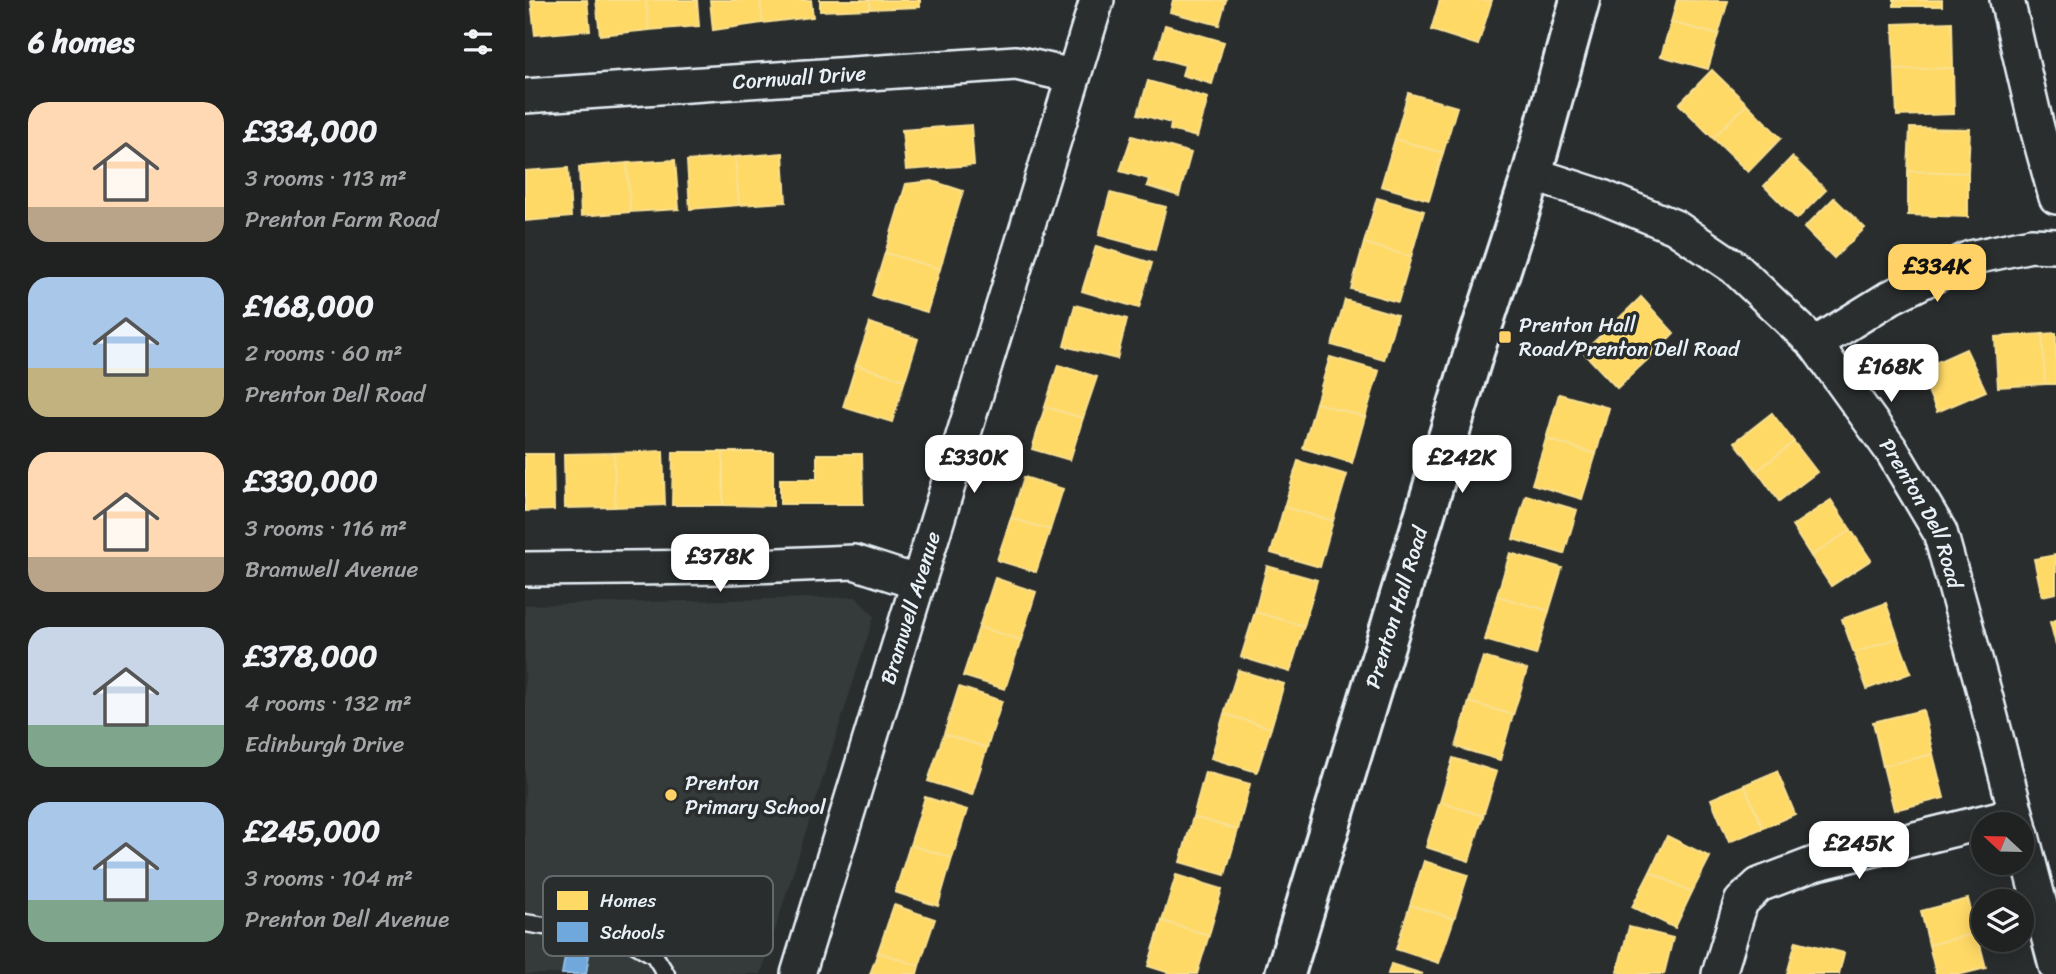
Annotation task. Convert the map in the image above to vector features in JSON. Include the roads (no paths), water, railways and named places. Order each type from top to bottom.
[{"type":"street","name":"Bramwell Avenue","points":[[798,974],[1097,0]]},
{"type":"street","name":"Prenton Hall Road","points":[[1285,974],[1474,352],[1532,174],[1580,0]]},
{"type":"street","points":[[2007,0],[2056,197]]},
{"type":"street","name":"Cornwall Drive","points":[[525,96],[1016,63],[1073,76]]},
{"type":"street","name":"Prenton Dell Road","points":[[1532,174],[1600,196],[1675,228],[1734,267],[1815,344],[1892,452],[1940,532],[2016,812]]},
{"type":"street","points":[[1815,344],[1891,297],[1970,258],[2031,246],[2056,246]]},
{"type":"street","points":[[525,569],[854,562],[919,583]]},
{"type":"street","points":[[1719,974],[1741,902],[1759,885],[1814,864],[1971,833]]},
{"type":"street","name":"Prenton Dell Road","points":[[2032,875],[2056,967]]},
{"type":"lane","points":[[525,923],[543,926]]},
{"type":"lane","points":[[655,956],[666,974]]},
{"type":"place","name":"Prenton Hall Road/Prenton Dell Road","points":[[1505,337]]},
{"type":"place","name":"Prenton Primary School","points":[[671,795]]}]
